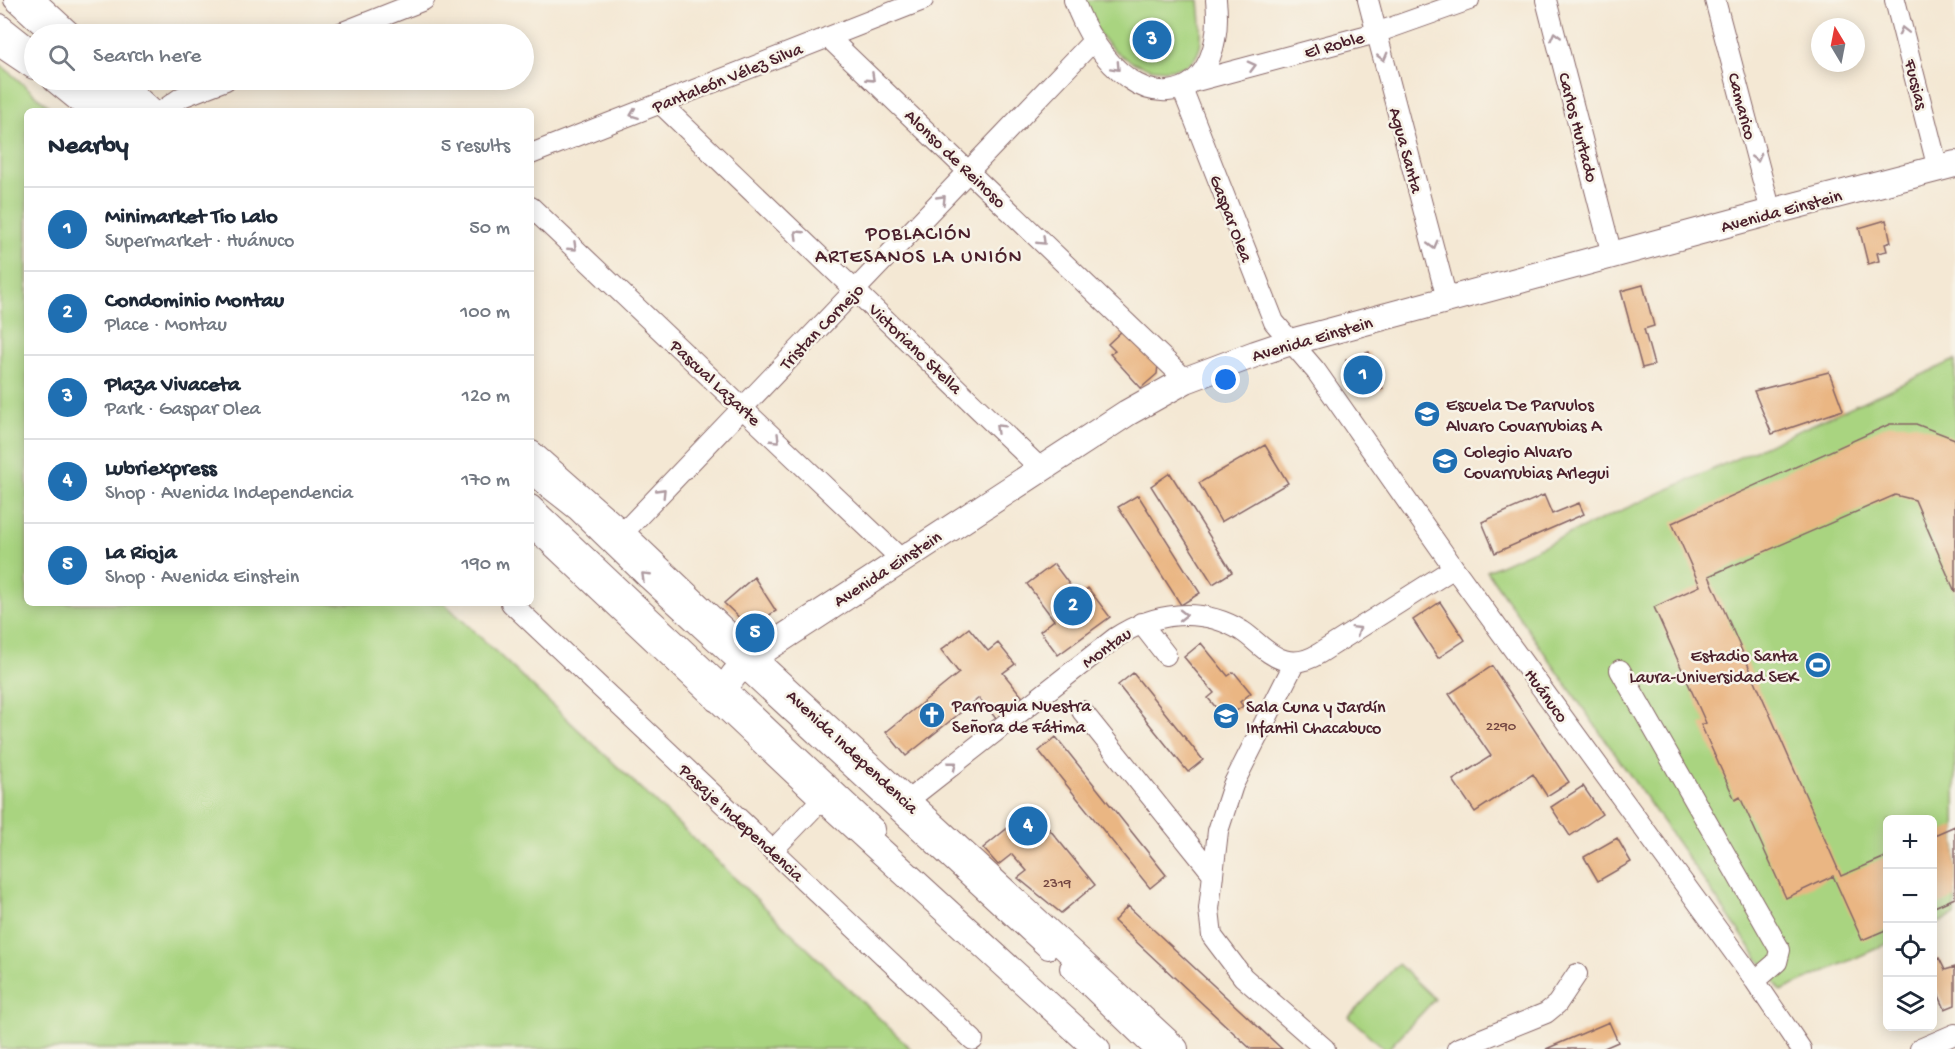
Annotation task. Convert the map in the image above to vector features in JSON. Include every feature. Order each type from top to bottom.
[{"type":"main road","points":[[31,0],[57,24]]},
{"type":"main road","points":[[0,43],[24,59]]},
{"type":"main road","points":[[68,90],[90,108]]},
{"type":"main road","points":[[127,90],[147,108]]},
{"type":"main road","name":"Avenida Einstein","points":[[721,693],[747,662],[1126,412],[1186,380],[1291,342],[1947,166]]},
{"type":"main road","name":"Avenida Independencia","points":[[534,457],[622,534],[747,662],[907,801],[1175,1049]]},
{"type":"main road","points":[[534,525],[721,693],[823,798],[1096,1049]]},
{"type":"street","points":[[14,0],[40,24]]},
{"type":"street","points":[[363,24],[424,0]]},
{"type":"street","name":"Pantaleón Vélez Silva","points":[[534,153],[923,0]]},
{"type":"street","points":[[1074,0],[1094,40],[1112,63],[1130,80],[1156,91],[1189,85],[1206,67],[1214,44],[1216,0]]},
{"type":"street","name":"Agua Santa","points":[[1368,0],[1447,300]]},
{"type":"street","name":"El Roble","points":[[1189,85],[1376,33],[1469,0]]},
{"type":"street","name":"Carlos Hurtado","points":[[1546,0],[1612,255]]},
{"type":"street","name":"Camarico","points":[[1715,0],[1771,212]]},
{"type":"street","name":"Fucsias","points":[[1895,0],[1947,166]]},
{"type":"street","points":[[0,24],[24,43]]},
{"type":"street","name":"Alonso de Reinoso","points":[[828,37],[1186,380]]},
{"type":"street","name":"Tristan Cornejo","points":[[622,534],[1094,40]]},
{"type":"street","name":"Gaspar Olea","points":[[1189,85],[1268,310],[1279,330],[1291,342]]},
{"type":"street","points":[[85,90],[107,108]]},
{"type":"street","points":[[109,90],[128,108]]},
{"type":"street","points":[[166,108],[183,97],[201,90]]},
{"type":"street","name":"Victoriano Stella","points":[[661,104],[1041,469]]},
{"type":"street","name":"Pascual Lazarte","points":[[534,210],[901,559]]},
{"type":"street","name":"Huánuco","points":[[1291,342],[1316,371],[1455,568],[1755,981],[1801,1049]]},
{"type":"street","points":[[534,476],[595,527],[747,662],[1154,1049]]},
{"type":"street","points":[[534,508],[721,693],[927,878],[1112,1049]]},
{"type":"street","points":[[1326,1049],[1244,977],[1212,936],[1209,909],[1218,831],[1233,785],[1295,662],[1320,653],[1455,568]]},
{"type":"street","name":"Pasaje Independencia","points":[[514,606],[974,1040]]},
{"type":"street","name":"Montau","points":[[907,801],[1115,638],[1141,623],[1170,615],[1204,616],[1241,630],[1278,658],[1295,662]]},
{"type":"street","points":[[1141,623],[1166,655]]},
{"type":"street","points":[[1620,670],[1780,950],[1777,962],[1755,981]]},
{"type":"street","points":[[1082,711],[1213,874]]},
{"type":"street","points":[[773,850],[823,798]]},
{"type":"street","points":[[1457,1049],[1546,1013],[1557,1004],[1577,974]]},
{"type":"street","points":[[1920,1049],[1955,1034]]},
{"type":"green space","points":[[1080,0],[1199,0],[1201,35],[1199,51],[1195,58],[1182,67],[1167,70],[1144,67],[1113,50],[1093,24]]},
{"type":"green space","points":[[0,64],[24,85],[24,90],[30,90],[51,108],[24,108],[24,606],[447,606],[710,854],[911,1049],[0,1049]]},
{"type":"green space","name":"Estadio Santa Laura-Universidad SEK","points":[[1955,360],[1955,915],[1937,923],[1937,815],[1883,815],[1883,946],[1781,991],[1487,571]]},
{"type":"green space","points":[[1398,964],[1435,999],[1388,1049],[1384,1049],[1349,1017]]},
{"type":"building","points":[[1886,220],[1891,242],[1885,244],[1887,251],[1877,253],[1879,261],[1868,264],[1859,228]]},
{"type":"building","points":[[1643,285],[1654,326],[1644,329],[1654,365],[1642,368],[1621,291]]},
{"type":"building","points":[[1125,328],[1158,364],[1157,374],[1141,388],[1110,354],[1115,351],[1108,344]]},
{"type":"building","points":[[1369,352],[1383,389],[1362,394],[1352,383],[1345,367],[1346,360]]},
{"type":"building","points":[[1829,372],[1843,410],[1772,434],[1754,391]]},
{"type":"building","points":[[1890,424],[1916,424],[1955,439],[1955,592],[1915,500],[1895,495],[1709,576],[1841,876],[1883,858],[1883,931],[1862,940],[1833,876],[1786,898],[1740,797],[1735,800],[1701,725],[1706,723],[1654,607],[1700,586],[1672,523]]},
{"type":"building","points":[[1265,445],[1288,483],[1221,522],[1199,483]]},
{"type":"building","points":[[1170,473],[1232,572],[1213,584],[1151,486]]},
{"type":"building","points":[[1138,495],[1200,593],[1181,605],[1118,507]]},
{"type":"building","points":[[1544,495],[1552,514],[1579,503],[1584,514],[1495,553],[1482,522]]},
{"type":"building","points":[[1054,564],[1078,596],[1088,588],[1110,617],[1058,655],[1040,631],[1054,620],[1027,584]]},
{"type":"building","points":[[754,577],[776,611],[755,624],[747,625],[724,603]]},
{"type":"building","points":[[1440,602],[1465,640],[1438,658],[1413,620]]},
{"type":"building","points":[[969,628],[988,651],[998,643],[1015,664],[1003,673],[1025,700],[998,721],[979,698],[906,756],[886,732],[959,673],[941,650]]},
{"type":"building","points":[[1201,643],[1228,676],[1234,672],[1251,693],[1240,702],[1243,706],[1236,711],[1233,708],[1223,716],[1208,698],[1214,693],[1184,657]]},
{"type":"building","points":[[1492,666],[1569,782],[1547,796],[1533,774],[1475,812],[1453,780],[1491,756],[1449,694]]},
{"type":"building","points":[[1133,673],[1203,760],[1188,772],[1118,685]]},
{"type":"building","points":[[1056,737],[1166,875],[1150,888],[1039,751]]},
{"type":"building","points":[[1583,786],[1602,814],[1570,836],[1551,807]]},
{"type":"building","points":[[1032,808],[1095,885],[1061,913],[1018,878],[1027,871],[1012,854],[998,865],[983,848]]},
{"type":"building","points":[[1955,826],[1955,898],[1937,906],[1937,869],[1937,834]]},
{"type":"building","points":[[1617,838],[1631,862],[1598,881],[1584,857]]},
{"type":"building","points":[[1128,906],[1282,1049],[1251,1049],[1114,921]]},
{"type":"building","points":[[1939,958],[1945,970],[1955,967],[1955,1005],[1945,1009],[1937,991],[1937,959]]},
{"type":"building","points":[[1609,1022],[1618,1042],[1602,1049],[1546,1049]]},
{"type":"place","name":"Plaza Vivaceta","points":[[1152,40]]},
{"type":"place","name":"Minimarket Tio Lalo","points":[[1363,375]]},
{"type":"place","name":"Escuela De Parvulos Alvaro Covarrubias A","points":[[1427,414]]},
{"type":"place","name":"Colegio Alvaro Covarrubias Arlegui","points":[[1445,461]]},
{"type":"place","name":"Condominio Montau","points":[[1073,606]]},
{"type":"place","name":"La Rioja","points":[[755,633]]},
{"type":"place","name":"Estadio Santa Laura-Universidad SEK","points":[[1818,665]]},
{"type":"place","name":"Parroquia Nuestra Señora de Fátima","points":[[932,715]]},
{"type":"place","name":"Sala Cuna y Jardín Infantil Chacabuco","points":[[1226,716]]},
{"type":"place","name":"Lubriexpress","points":[[1028,826]]},
{"type":"district","name":"POBLACIÓN ARTESANOS LA UNIÓN","points":[[919,244]]}]
